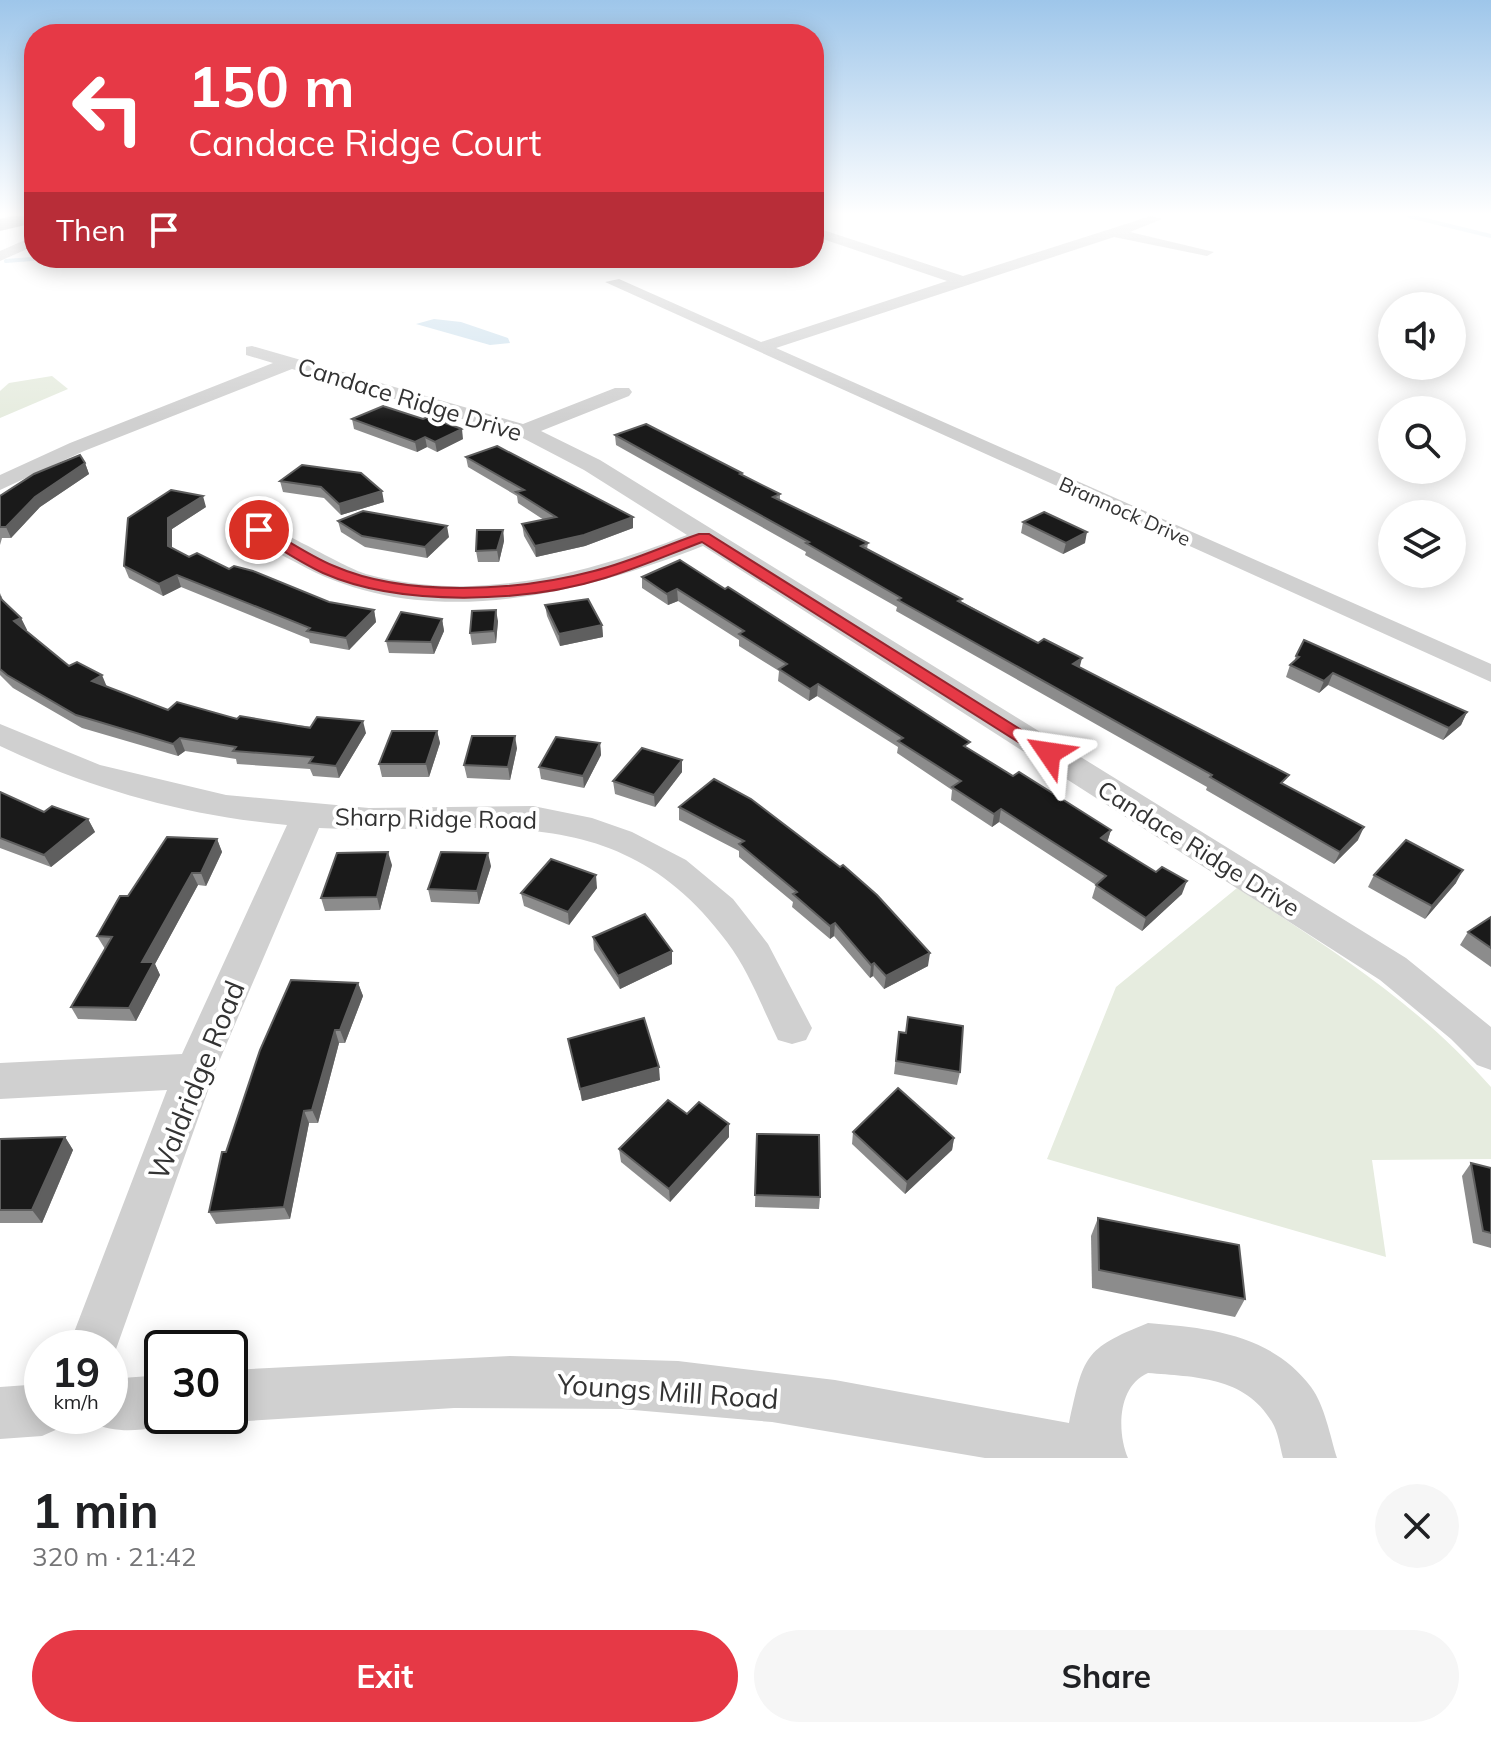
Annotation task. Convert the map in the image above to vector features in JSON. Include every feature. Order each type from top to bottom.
[{"type":"street","name":"Brannock Drive","points":[[618,284],[1491,674]]},
{"type":"street","points":[[759,348],[958,284]]},
{"type":"street","name":"Candace Ridge Drive","points":[[252,351],[524,431],[592,465],[1393,969],[1465,1027],[1491,1053]]},
{"type":"street","points":[[0,483],[66,451],[290,363]]},
{"type":"street","points":[[524,431],[622,392]]},
{"type":"street","points":[[259,530],[328,569],[356,579],[391,587],[468,592],[536,588],[599,575],[704,537]]},
{"type":"street","name":"Sharp Ridge Road","points":[[0,734],[47,758],[103,780],[244,812],[370,819],[530,817],[588,828],[651,853],[697,888],[740,932],[792,1028]]},
{"type":"street","name":"Waldridge Road","points":[[100,1330],[195,1071],[308,815]]},
{"type":"street","points":[[0,1081],[195,1071]]},
{"type":"street","points":[[1095,1456],[1104,1380],[1121,1359],[1148,1348],[1217,1354],[1262,1374],[1294,1407],[1310,1458]]},
{"type":"street","name":"Youngs Mill Road","points":[[248,1395],[325,1389],[561,1382],[677,1387],[833,1405],[1095,1456]]},
{"type":"street","points":[[0,1413],[24,1411]]},
{"type":"shaded area","points":[[52,376],[68,389],[0,418],[0,391],[9,383]]},
{"type":"shaded area","points":[[1237,888],[1371,978],[1433,1028],[1491,1087],[1491,1159],[1372,1160],[1386,1257],[1047,1159],[1116,987]]},
{"type":"water","points":[[434,319],[461,322],[508,338],[510,343],[490,345],[416,324]]},
{"type":"building","points":[[383,406],[462,429],[435,442],[425,437],[415,442],[352,419]]},
{"type":"building","points":[[646,424],[780,494],[773,497],[868,543],[861,546],[962,599],[958,601],[1038,643],[1044,639],[1082,658],[1073,664],[1289,775],[1281,783],[1364,827],[1340,852],[1210,777],[1212,775],[898,600],[901,598],[806,543],[809,542],[615,435]]},
{"type":"building","points":[[497,446],[633,517],[584,535],[535,546],[522,524],[556,517],[516,492],[524,490],[466,457]]},
{"type":"building","points":[[80,455],[85,463],[35,497],[6,527],[0,527],[0,496],[34,474]]},
{"type":"building","points":[[302,465],[361,473],[382,491],[339,504],[321,487],[280,481]]},
{"type":"building","points":[[171,490],[203,496],[168,518],[168,546],[189,557],[197,553],[229,569],[234,566],[253,571],[329,602],[374,610],[346,638],[307,631],[310,628],[177,575],[159,584],[124,566],[128,518]]},
{"type":"building","points":[[363,511],[447,526],[425,547],[362,536],[338,521]]},
{"type":"building","points":[[1044,512],[1087,532],[1066,543],[1023,522]]},
{"type":"building","points":[[477,530],[503,530],[497,550],[476,551]]},
{"type":"building","points":[[680,560],[725,589],[728,587],[970,742],[964,746],[1013,776],[1019,772],[1111,830],[1101,838],[1156,872],[1162,867],[1187,881],[1146,918],[1096,885],[1106,876],[1001,809],[994,814],[952,787],[961,781],[898,741],[903,738],[818,684],[810,689],[779,669],[787,664],[739,634],[744,631],[677,589],[667,594],[642,577]]},
{"type":"building","points":[[0,596],[21,618],[14,621],[69,666],[77,662],[102,675],[92,681],[168,710],[177,702],[237,719],[240,716],[310,728],[317,717],[363,721],[336,766],[309,763],[313,757],[233,751],[236,747],[180,738],[173,744],[76,715],[0,669]]},
{"type":"building","points":[[588,599],[602,625],[559,634],[545,605]]},
{"type":"building","points":[[496,610],[494,631],[470,633],[472,611]]},
{"type":"building","points":[[401,612],[442,619],[431,642],[386,641]]},
{"type":"building","points":[[1304,640],[1467,712],[1449,728],[1333,673],[1324,681],[1290,665],[1299,657],[1296,656]]},
{"type":"building","points":[[392,731],[437,731],[426,764],[379,764]]},
{"type":"building","points":[[472,736],[515,736],[508,767],[464,765]]},
{"type":"building","points":[[556,737],[600,743],[583,776],[539,767]]},
{"type":"building","points":[[642,748],[682,760],[654,795],[613,781]]},
{"type":"building","points":[[714,779],[751,799],[840,867],[843,865],[877,895],[930,953],[886,976],[874,963],[871,965],[835,923],[830,926],[793,894],[797,892],[739,844],[744,841],[679,807]]},
{"type":"building","points":[[0,792],[44,812],[52,806],[88,819],[44,855],[0,838]]},
{"type":"building","points":[[167,837],[217,839],[201,873],[192,873],[142,962],[154,962],[129,1008],[71,1007],[112,937],[97,936],[120,896],[128,896]]},
{"type":"building","points":[[1406,840],[1463,870],[1432,906],[1374,875]]},
{"type":"building","points":[[388,852],[377,897],[321,898],[337,853]]},
{"type":"building","points":[[441,852],[488,853],[477,891],[428,889]]},
{"type":"building","points":[[551,859],[596,875],[568,912],[521,893]]},
{"type":"building","points":[[645,914],[672,951],[618,976],[593,937]]},
{"type":"building","points":[[1491,917],[1491,948],[1468,932]]},
{"type":"building","points":[[291,980],[358,983],[340,1030],[335,1030],[312,1110],[304,1111],[284,1207],[209,1212],[222,1152],[226,1152],[260,1050]]},
{"type":"building","points":[[908,1017],[963,1026],[960,1072],[896,1061],[899,1032],[906,1033]]},
{"type":"building","points":[[644,1018],[659,1067],[580,1089],[568,1039]]},
{"type":"building","points":[[898,1088],[954,1138],[907,1182],[853,1132]]},
{"type":"building","points":[[668,1100],[687,1114],[699,1102],[729,1124],[669,1189],[619,1149]]},
{"type":"building","points":[[757,1134],[819,1135],[820,1197],[755,1195]]},
{"type":"building","points":[[65,1137],[32,1210],[0,1210],[0,1139]]},
{"type":"building","points":[[1471,1163],[1491,1168],[1491,1233],[1483,1231]]},
{"type":"building","points":[[1098,1218],[1239,1245],[1245,1299],[1099,1270]]},
{"type":"route","points":[[259,530],[328,569],[356,579],[391,587],[468,592],[536,588],[599,575],[704,537],[1049,753]]}]
